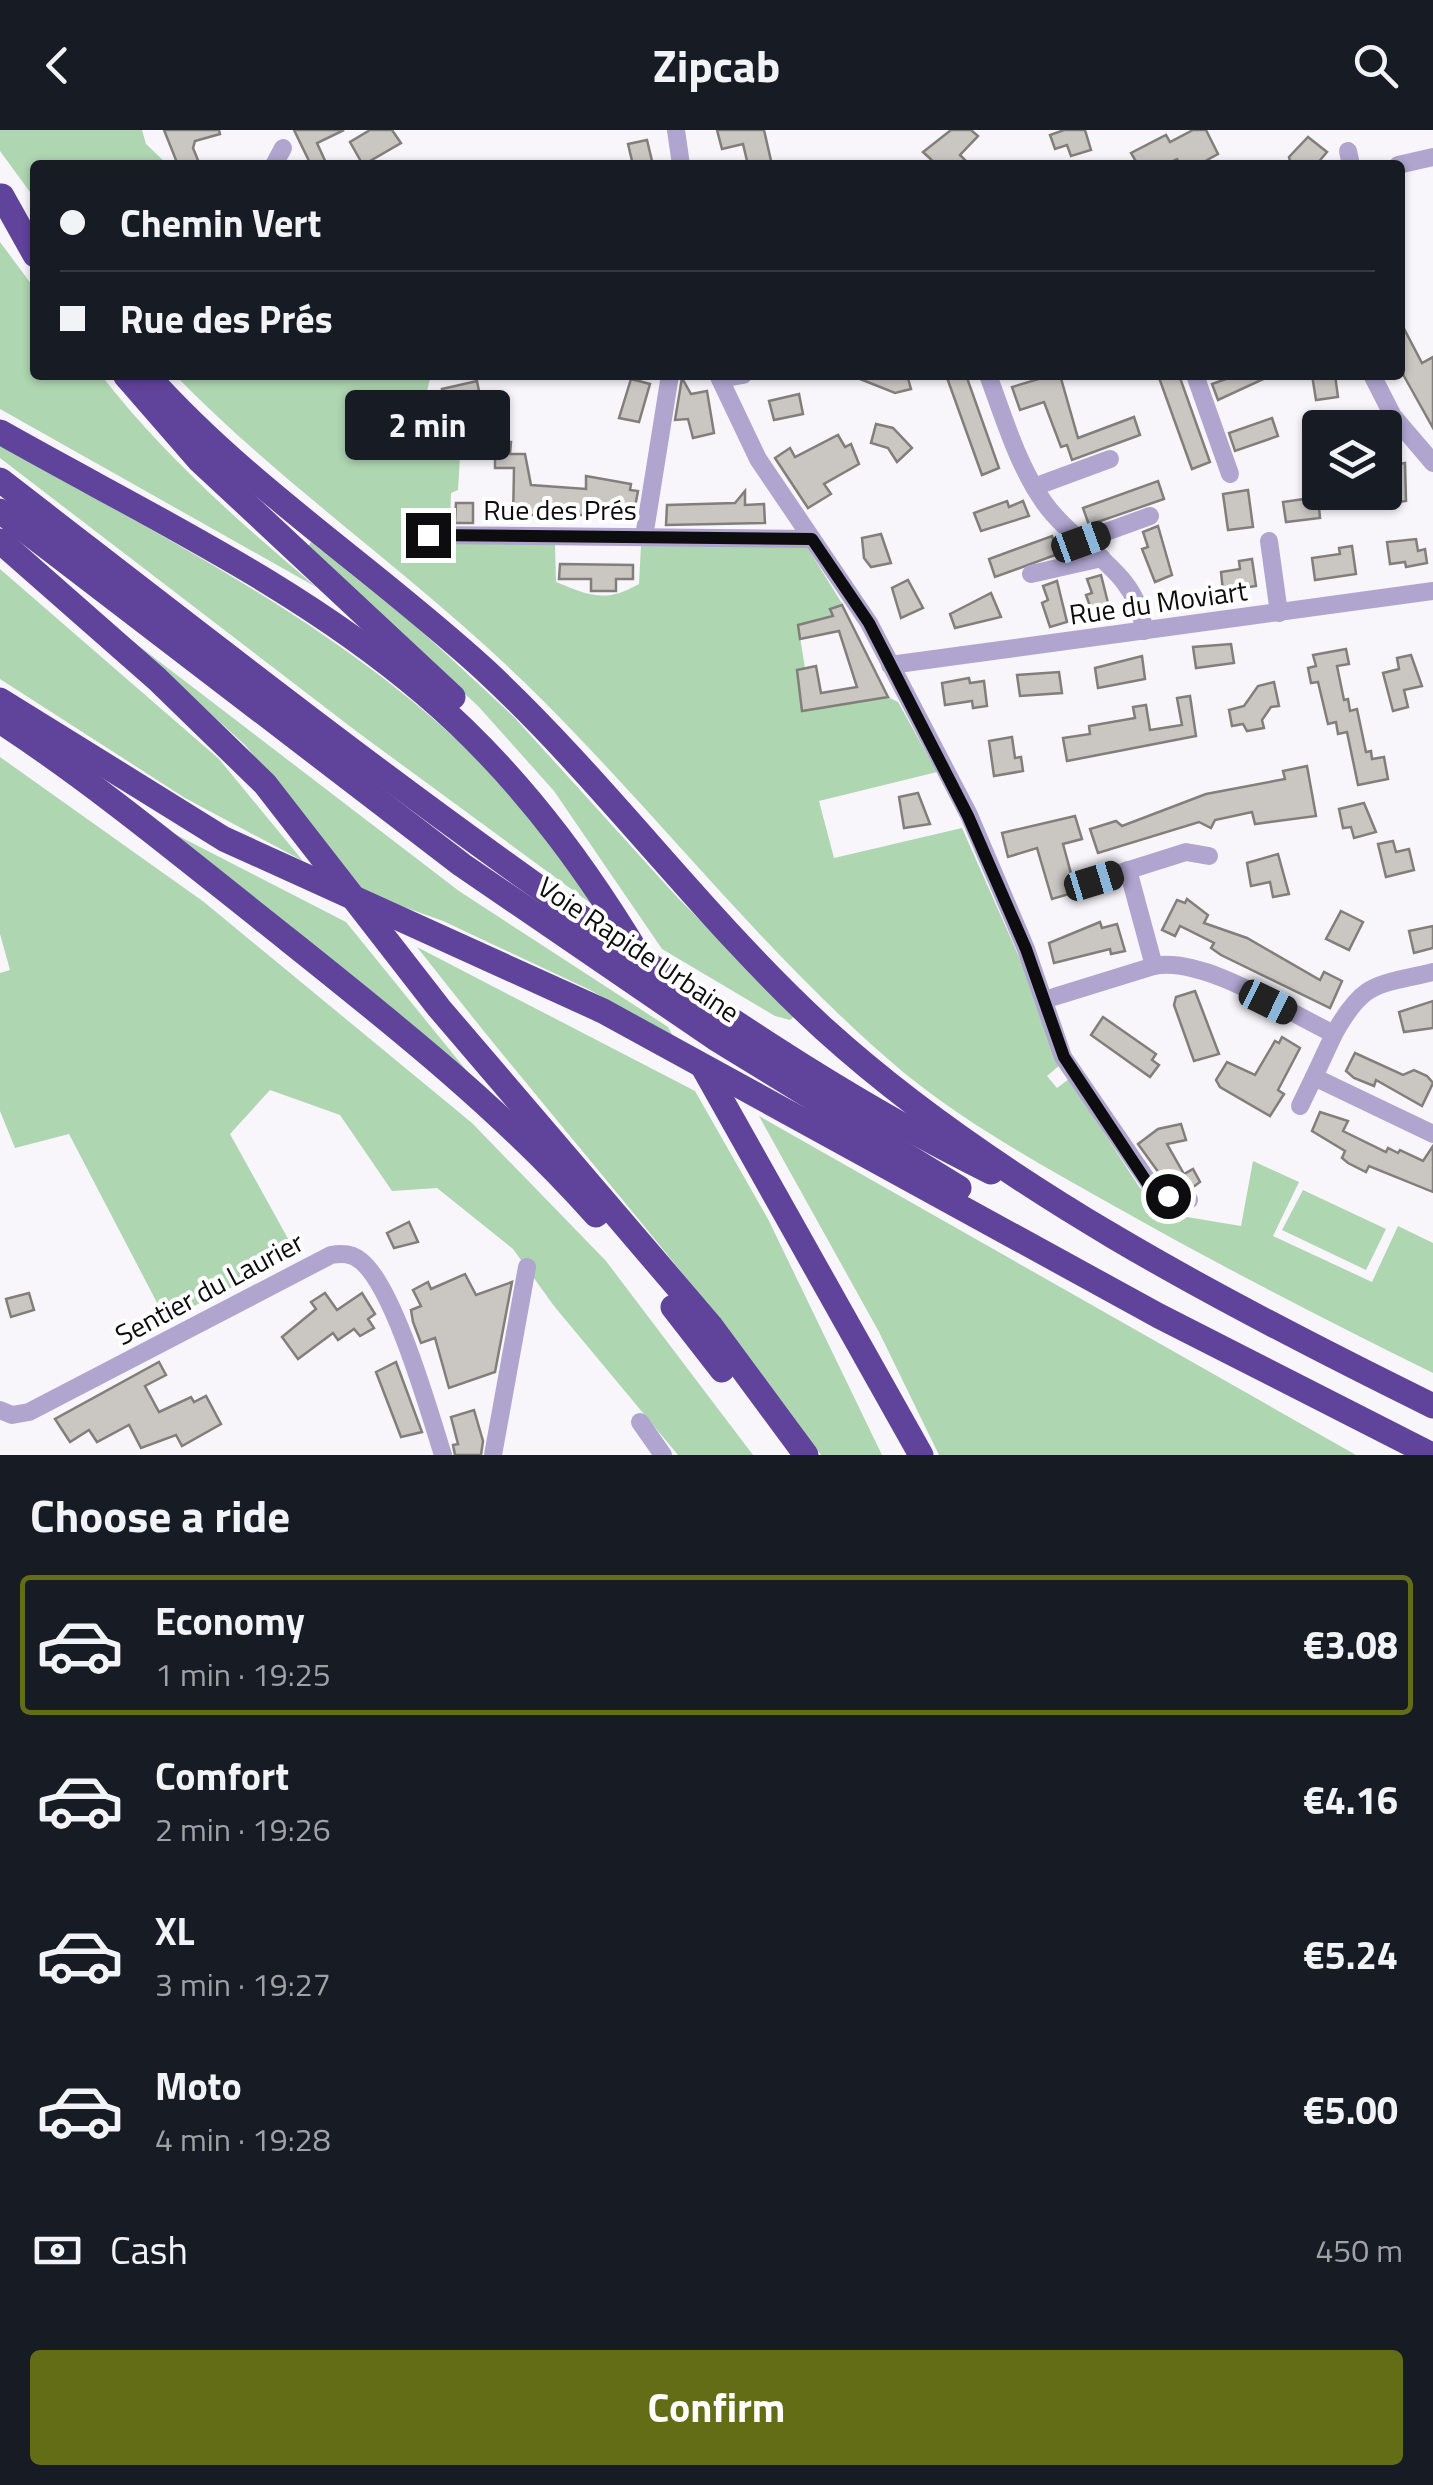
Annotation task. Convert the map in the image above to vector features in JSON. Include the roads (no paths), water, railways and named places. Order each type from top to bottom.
[{"type":"highway","points":[[1,195],[30,228]]},
{"type":"highway","points":[[1,195],[30,246]]},
{"type":"highway","points":[[129,380],[199,460],[463,707],[532,783],[581,857],[759,1158],[921,1455]]},
{"type":"highway","points":[[151,380],[260,486],[486,672],[732,936],[825,1029],[937,1120],[1081,1216],[1433,1406]]},
{"type":"highway","points":[[0,432],[268,584],[382,659],[440,707],[506,771],[581,857]]},
{"type":"highway","name":"Voie Rapide Urbaine","points":[[0,480],[420,801],[687,991],[945,1149],[1081,1216]]},
{"type":"highway","name":"Voie Rapide Urbaine","points":[[0,512],[426,840],[639,988],[842,1118],[1284,1377]]},
{"type":"highway","points":[[0,541],[192,711],[252,770],[301,827],[439,1008],[688,1300],[806,1455]]},
{"type":"highway","points":[[0,700],[224,839],[327,890],[484,954],[603,1010],[1159,1316],[1432,1455]]},
{"type":"highway","points":[[0,721],[115,804],[313,959],[505,1122],[622,1246],[786,1455]]},
{"type":"street","points":[[676,130],[680,160]]},
{"type":"street","points":[[1405,163],[1433,157]]},
{"type":"street","points":[[644,537],[669,380]]},
{"type":"street","points":[[720,380],[758,459],[860,609],[975,830],[1064,1057],[1148,1184],[1162,1195],[1190,1200]]},
{"type":"street","points":[[990,380],[1034,487],[1056,518],[1102,558],[1135,595],[1144,631]]},
{"type":"street","points":[[1198,380],[1230,474]]},
{"type":"street","points":[[1375,380],[1394,416],[1433,463]]},
{"type":"street","points":[[1034,487],[1110,458]]},
{"type":"street","points":[[1081,542],[1150,516]]},
{"type":"street","name":"Rue des Prés","points":[[428,535],[812,539]]},
{"type":"street","points":[[1269,542],[1279,613]]},
{"type":"street","points":[[1031,574],[1102,558]]},
{"type":"street","name":"Rue du Moviart","points":[[890,665],[1433,591]]},
{"type":"street","points":[[1094,881],[1186,852],[1209,856]]},
{"type":"street","points":[[1128,870],[1154,966]]},
{"type":"street","points":[[1044,1000],[1174,963],[1202,970],[1334,1034]]},
{"type":"street","points":[[1300,1106],[1351,1002],[1364,990],[1433,972]]},
{"type":"street","points":[[1314,1077],[1433,1134]]},
{"type":"street","name":"Sentier du Laurier","points":[[0,1410],[12,1415],[29,1412],[331,1255],[348,1254],[367,1267],[392,1312],[443,1455]]},
{"type":"street","points":[[492,1455],[527,1267]]},
{"type":"street","points":[[640,1422],[662,1455]]}]
